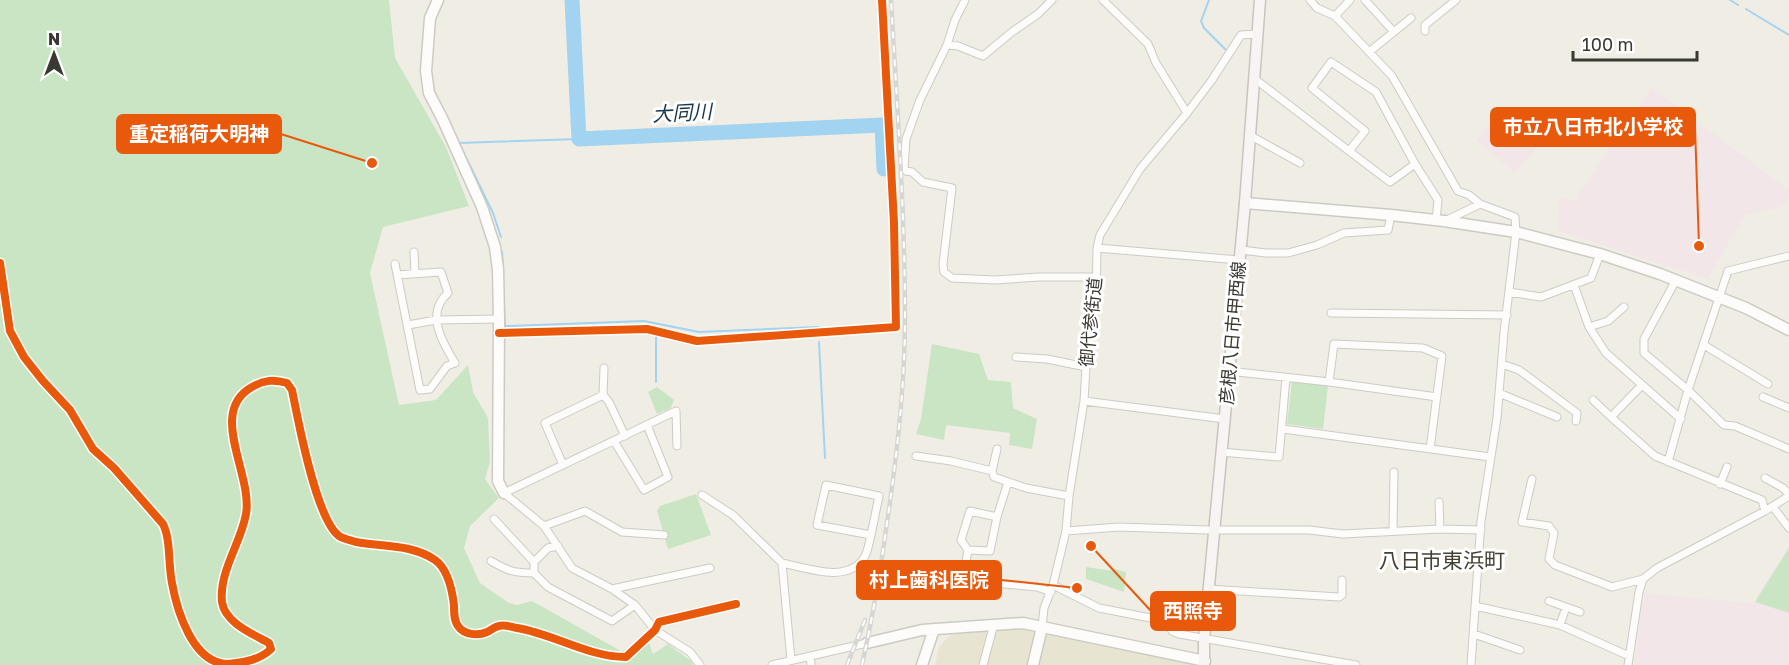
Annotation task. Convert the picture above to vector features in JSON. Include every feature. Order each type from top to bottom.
[{"type":"main road","name":"彦根八日市甲西線","points":[[1205,663],[1204,639],[1213,530],[1251,136],[1260,0]]},
{"type":"street","points":[[438,0],[430,18],[426,71],[429,93],[444,120],[482,207],[495,247],[498,269],[498,481],[504,493],[544,526],[573,568],[612,589],[635,605],[655,630],[690,652],[700,665]]},
{"type":"street","points":[[499,333],[647,329],[697,341],[896,327],[894,223],[882,0]]},
{"type":"street","points":[[965,0],[955,20],[947,45],[920,100],[906,139],[904,168],[906,171],[912,172],[923,182],[952,188],[944,272],[952,278],[995,280],[1097,276]]},
{"type":"street","points":[[947,45],[958,46],[983,56],[1038,14],[1052,0]]},
{"type":"street","points":[[1103,0],[1148,44],[1156,63],[1187,113]]},
{"type":"street","points":[[1310,0],[1317,8],[1335,16],[1378,60],[1398,85],[1458,191],[1469,195],[1480,204],[1515,217],[1516,232],[1497,418],[1480,530],[1471,665]]},
{"type":"street","points":[[1335,16],[1350,0]]},
{"type":"street","points":[[1365,0],[1394,32]]},
{"type":"street","points":[[1425,31],[1425,25],[1456,0]]},
{"type":"street","points":[[1369,52],[1411,18]]},
{"type":"street","name":"御代参街道","points":[[1033,665],[1044,608],[1052,588],[1066,531],[1096,300],[1097,248],[1100,235],[1140,169],[1212,80],[1241,35],[1258,33]]},
{"type":"street","points":[[1348,151],[1365,131],[1312,88],[1331,62],[1377,92],[1438,200],[1440,221]]},
{"type":"street","points":[[1255,79],[1390,182],[1416,164]]},
{"type":"street","points":[[1251,136],[1300,163]]},
{"type":"street","points":[[1245,203],[1391,215],[1516,232],[1600,255],[1676,280],[1746,308],[1789,330]]},
{"type":"street","points":[[1440,221],[1480,204]]},
{"type":"street","points":[[1097,248],[1240,255],[1288,253],[1317,245],[1344,233],[1388,230],[1391,215]]},
{"type":"street","points":[[414,252],[416,273]]},
{"type":"street","points":[[1509,292],[1541,297],[1574,285],[1591,278],[1600,255]]},
{"type":"street","points":[[1668,462],[1688,390],[1728,271],[1789,256]]},
{"type":"street","points":[[0,262],[7,319],[15,342],[43,381],[70,410],[93,449],[114,468],[163,524],[167,533],[172,583],[180,613],[193,642],[210,660],[224,664],[240,663],[267,653],[271,649],[269,643],[231,619],[222,602],[224,582],[246,517],[247,505],[233,435],[231,420],[233,407],[239,396],[252,387],[276,380],[287,383],[292,390],[317,495],[333,530],[340,537],[352,541],[407,549],[434,559],[440,564],[450,584],[456,625],[462,630],[471,634],[479,634],[502,625],[546,635],[601,655],[626,657],[655,630],[659,622],[736,604]]},
{"type":"street","points":[[395,264],[397,275],[408,325],[420,390],[430,389],[447,366],[455,363],[443,344],[436,320],[441,299],[448,293],[441,272],[397,275]]},
{"type":"street","points":[[1676,280],[1644,339],[1644,353],[1688,390],[1724,425],[1735,426],[1789,449]]},
{"type":"street","points":[[1574,285],[1589,327],[1606,353],[1681,419]]},
{"type":"street","points":[[1589,327],[1608,321],[1624,307]]},
{"type":"street","points":[[1331,313],[1507,315]]},
{"type":"street","points":[[408,325],[436,320],[499,319]]},
{"type":"street","points":[[1329,382],[1334,344],[1422,348],[1442,356],[1430,449]]},
{"type":"street","points":[[1704,345],[1768,384]]},
{"type":"street","points":[[1016,357],[1047,359],[1086,367]]},
{"type":"street","points":[[1502,364],[1519,370],[1577,413],[1576,421]]},
{"type":"street","points":[[604,368],[603,394],[624,436]]},
{"type":"street","points":[[1228,371],[1329,382],[1437,398]]},
{"type":"street","points":[[1221,452],[1279,458],[1286,378]]},
{"type":"street","points":[[1611,417],[1642,385]]},
{"type":"street","points":[[1499,393],[1557,417]]},
{"type":"street","points":[[562,465],[545,423],[603,394]]},
{"type":"street","points":[[1763,398],[1789,408]]},
{"type":"street","points":[[1593,400],[1655,456],[1762,500],[1765,511]]},
{"type":"street","points":[[1084,401],[1225,419]]},
{"type":"street","points":[[504,493],[676,411],[677,446]]},
{"type":"street","points":[[614,441],[644,490],[668,477],[647,424]]},
{"type":"street","points":[[1283,429],[1490,457]]},
{"type":"street","points":[[997,449],[992,471],[994,477],[1043,492],[1069,496]]},
{"type":"street","points":[[916,456],[951,461],[992,471]]},
{"type":"street","points":[[1720,484],[1727,466]]},
{"type":"street","points":[[1393,530],[1394,472]]},
{"type":"street","points":[[1532,479],[1522,522],[1549,526],[1554,533],[1549,559],[1556,566],[1612,587],[1643,579],[1657,568],[1773,507],[1789,495],[1783,488],[1765,478]]},
{"type":"street","points":[[968,550],[990,551],[997,517],[1008,482]]},
{"type":"street","points":[[702,495],[733,515],[782,563],[834,573],[848,570],[866,557],[871,535],[879,496],[826,485],[817,525],[871,535]]},
{"type":"street","points":[[1439,502],[1440,529]]},
{"type":"street","points":[[1773,507],[1789,528]]},
{"type":"street","points":[[544,526],[585,511],[622,532],[664,535]]},
{"type":"street","points":[[997,517],[970,511],[962,540],[968,550],[963,580],[1052,588],[1099,608],[1166,621],[1172,631],[1179,634],[1356,665]]},
{"type":"street","points":[[494,519],[534,562],[534,573],[548,587],[612,621],[635,605]]},
{"type":"street","points":[[1066,531],[1119,527],[1309,530],[1343,534],[1393,530],[1480,530]]},
{"type":"street","points":[[534,562],[548,548],[558,546]]},
{"type":"street","points":[[491,561],[515,573],[534,573]]},
{"type":"street","points":[[782,563],[791,660]]},
{"type":"street","points":[[612,589],[710,568]]},
{"type":"street","points":[[1628,665],[1643,579]]},
{"type":"street","points":[[1209,589],[1339,597],[1342,595],[1342,580]]},
{"type":"street","points":[[1549,601],[1580,612]]},
{"type":"street","points":[[1475,606],[1560,625],[1629,656]]},
{"type":"street","points":[[1560,625],[1566,607]]},
{"type":"street","points":[[772,665],[922,630],[1023,623],[1205,663]]},
{"type":"street","points":[[983,665],[994,624]]},
{"type":"street","points":[[922,665],[934,629]]},
{"type":"street","points":[[1474,634],[1520,650]]},
{"type":"street","points":[[810,656],[811,665]]},
{"type":"shaded area","points":[[1652,87],[1789,190],[1788,203],[1781,207],[1745,215],[1708,279],[1558,231],[1559,197],[1578,199],[1578,195],[1597,166]]},
{"type":"shaded area","points":[[1500,112],[1539,145],[1515,173],[1476,140]]},
{"type":"shaded area","points":[[1789,545],[1789,665],[1634,665],[1644,593],[1753,603]]},
{"type":"shaded area","points":[[994,624],[1042,627],[1193,659],[1195,665],[935,665],[939,647],[949,636]]},
{"type":"green space","points":[[0,0],[389,0],[395,58],[446,147],[469,206],[383,227],[370,273],[399,405],[436,400],[468,365],[473,392],[488,418],[490,462],[485,479],[499,498],[470,526],[464,548],[480,583],[509,603],[517,605],[532,601],[621,651],[649,643],[653,654],[668,644],[693,665],[0,665]]},
{"type":"green space","points":[[932,344],[979,354],[988,380],[1011,382],[1013,408],[1037,419],[1032,449],[1009,445],[1010,433],[946,425],[944,440],[916,434],[921,419]]},
{"type":"green space","points":[[1292,381],[1328,386],[1323,429],[1287,424]]},
{"type":"green space","points":[[657,387],[674,400],[671,408],[657,414],[648,392]]},
{"type":"green space","points":[[696,494],[711,535],[668,549],[657,511],[660,506]]},
{"type":"green space","points":[[1789,548],[1789,613],[1755,602]]},
{"type":"green space","points":[[1086,567],[1126,572],[1124,592],[1086,579]]},
{"type":"waterway","name":"大同川","points":[[572,0],[579,139],[882,125],[884,169]]},
{"type":"waterway","points":[[1209,0],[1201,21],[1204,28],[1227,51]]},
{"type":"waterway","points":[[1730,0],[1738,5]]},
{"type":"waterway","points":[[1746,9],[1789,35]]},
{"type":"waterway","points":[[501,237],[493,213],[459,143],[579,139]]},
{"type":"waterway","points":[[502,252],[503,265]]},
{"type":"waterway","points":[[504,304],[505,326],[644,321],[699,332],[818,327]]},
{"type":"waterway","points":[[656,335],[656,382]]},
{"type":"waterway","points":[[819,342],[825,458]]},
{"type":"railway","points":[[862,665],[877,590],[892,488],[905,346],[902,199],[891,0]]},
{"type":"railway","points":[[847,665],[865,620]]},
{"type":"cycle path","points":[[499,333],[647,329],[697,341],[896,327],[894,223],[882,0]]},
{"type":"cycle path","points":[[0,263],[10,331],[24,357],[70,410],[93,449],[114,468],[163,524],[166,530],[172,583],[183,621],[196,646],[216,662],[228,664],[246,661],[257,658],[271,649],[269,643],[234,622],[228,616],[222,602],[224,579],[246,514],[244,481],[232,428],[233,412],[239,398],[252,387],[269,381],[287,383],[292,390],[309,468],[323,510],[331,526],[339,536],[345,539],[417,551],[435,560],[449,580],[456,622],[464,631],[480,634],[497,626],[506,625],[598,653],[626,657],[655,630],[659,622],[736,604]]},
{"type":"place","name":"重定稲荷大明神","points":[[372,163]]},
{"type":"place","name":"市立八日市北小学校","points":[[1699,246]]},
{"type":"place","name":"西照寺","points":[[1091,546]]},
{"type":"place","name":"村上歯科医院","points":[[1077,588]]},
{"type":"district","name":"八日市東浜町","points":[[1442,561]]}]
